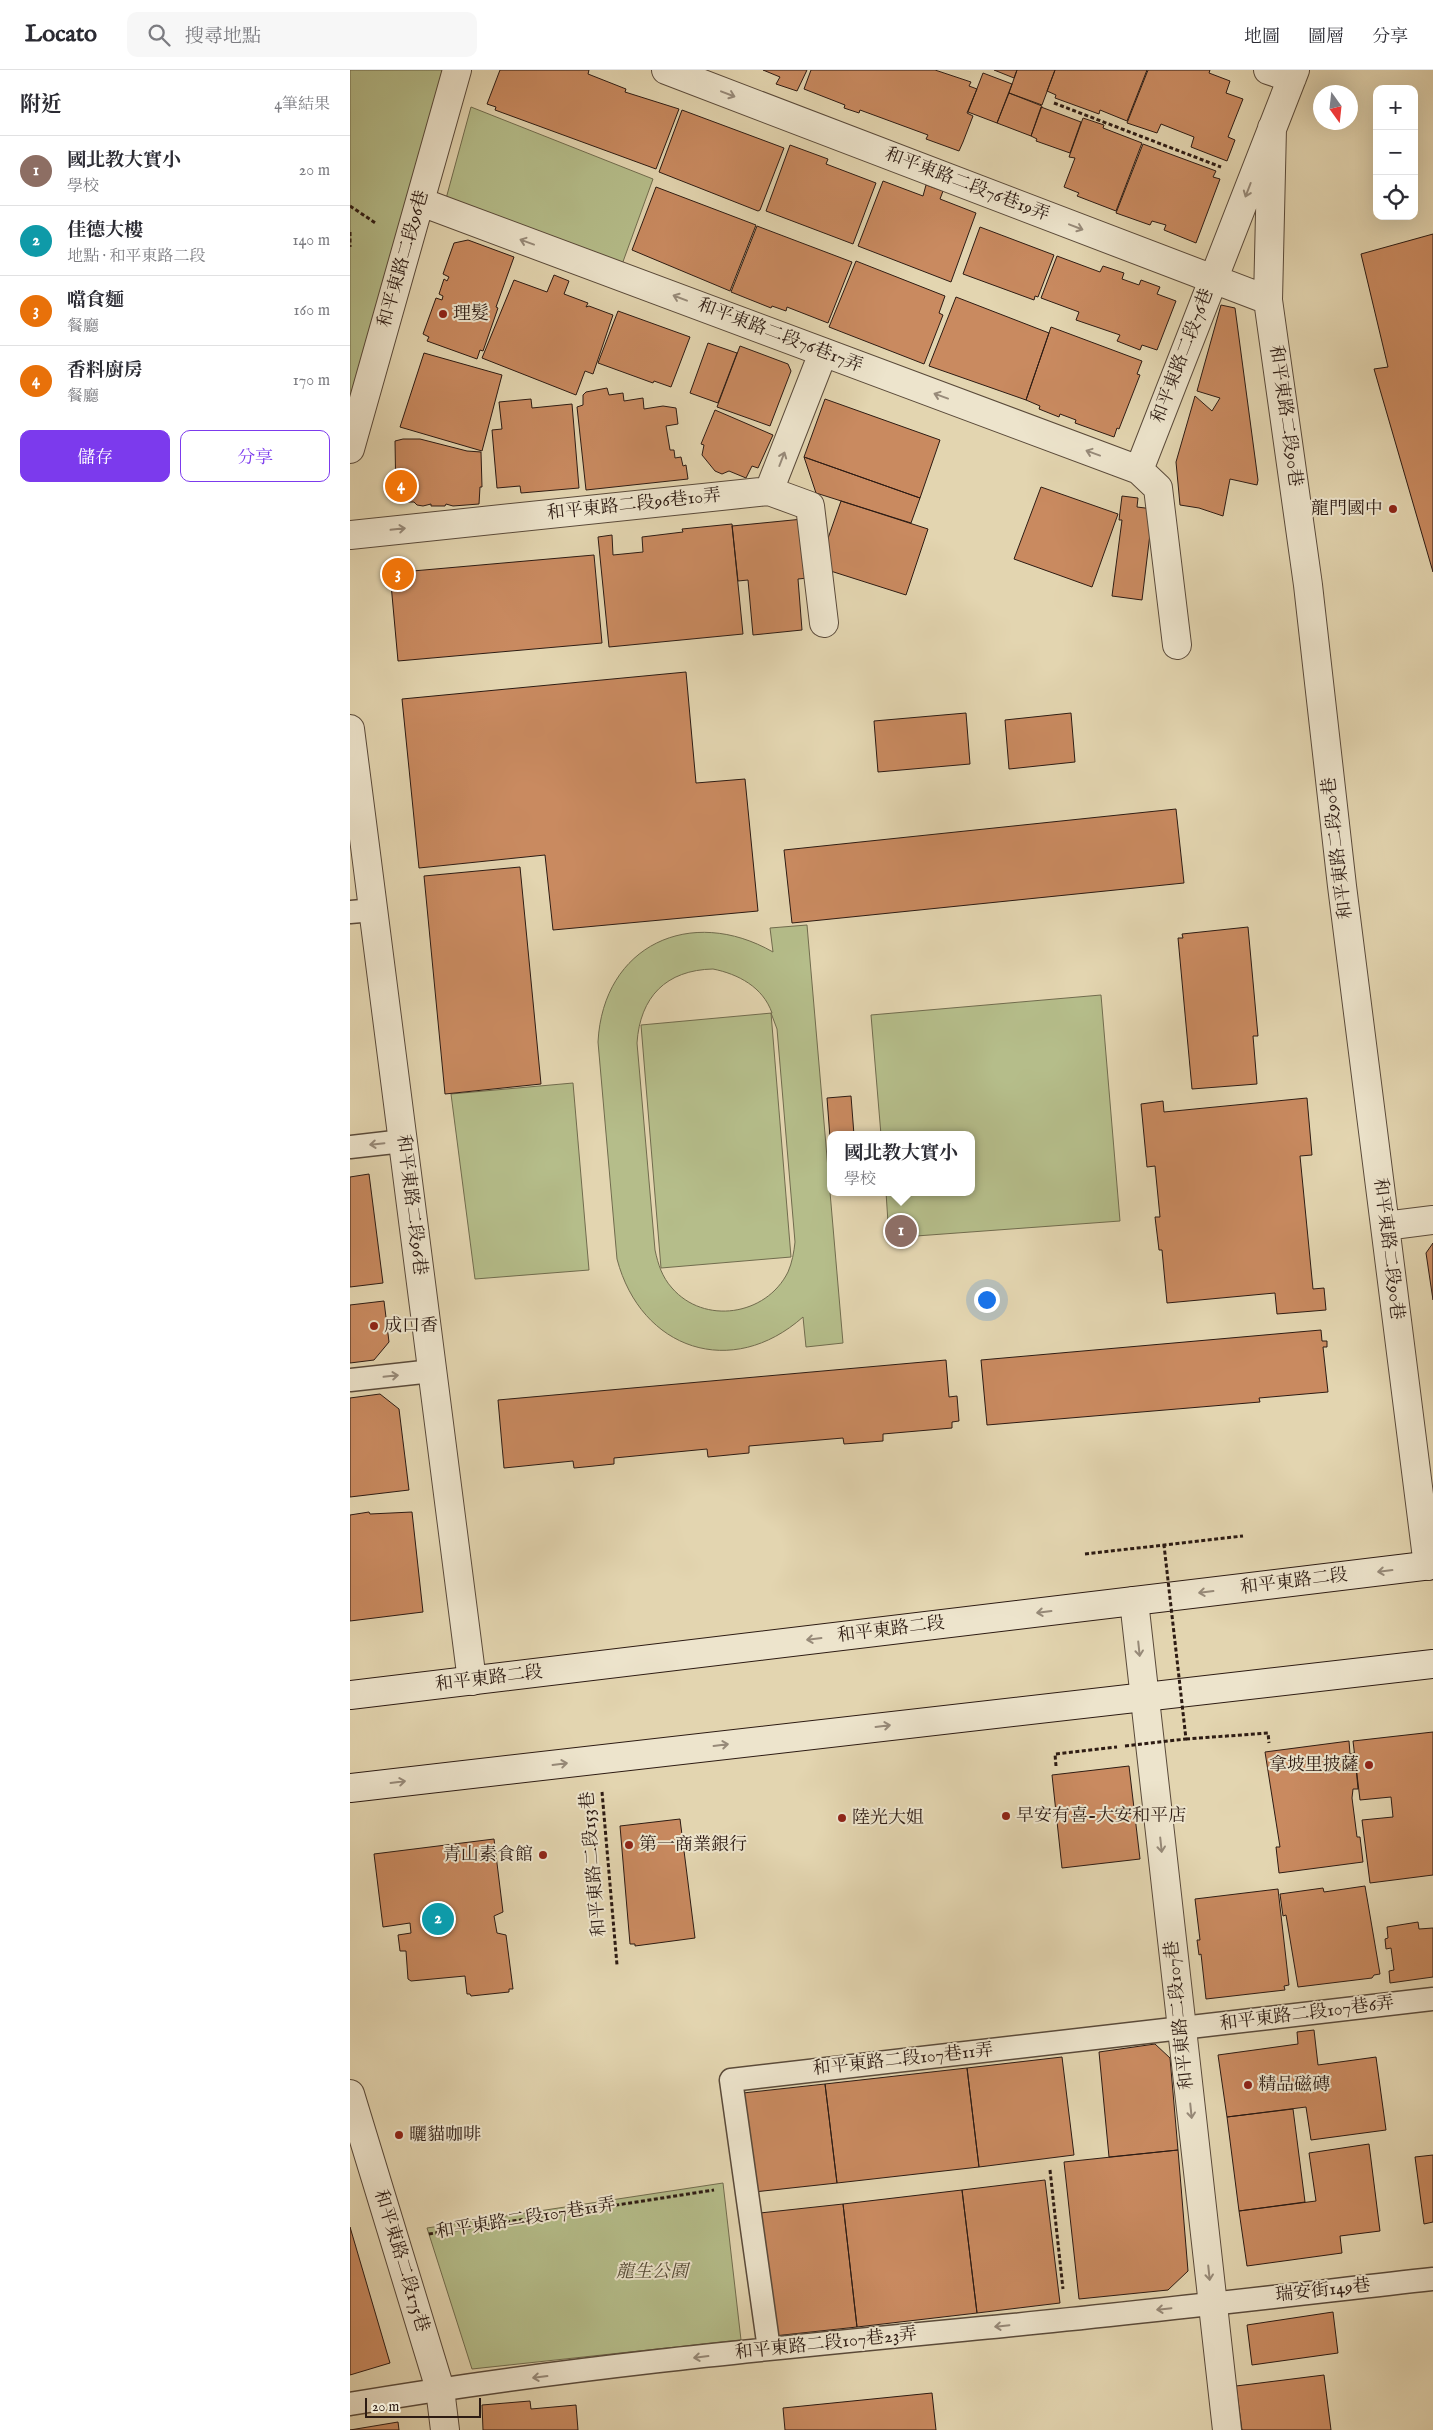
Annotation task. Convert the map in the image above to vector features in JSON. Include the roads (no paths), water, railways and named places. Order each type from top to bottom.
[{"type":"street","name":"和平東路二段96巷","points":[[350,449],[457,70]]},
{"type":"street","name":"和平東路二段76巷19弄","points":[[666,70],[1268,300]]},
{"type":"street","name":"和平東路二段76巷","points":[[1139,470],[1272,128],[1285,73]]},
{"type":"street","name":"和平東路二段90巷","points":[[1272,128],[1268,300],[1308,585],[1342,886],[1431,1566]]},
{"type":"street","name":"和平東路二段76巷17弄","points":[[421,202],[1139,470]]},
{"type":"street","points":[[823,352],[769,491],[810,506],[824,623]]},
{"type":"street","points":[[1139,470],[1158,488],[1177,645]]},
{"type":"street","name":"和平東路二段96巷10弄","points":[[350,535],[769,491]]},
{"type":"street","name":"和平東路二段96巷","points":[[350,729],[362,911],[403,1141],[472,1681]]},
{"type":"street","points":[[1385,1226],[1433,1220]]},
{"type":"street","name":"和平東路二段","points":[[350,1695],[1431,1566]]},
{"type":"street","name":"和平東路二段107巷","points":[[1134,1601],[1226,2430]]},
{"type":"street","points":[[350,1788],[1433,1664]]},
{"type":"street","name":"和平東路二段175巷","points":[[350,2094],[355,2128],[394,2239],[440,2388],[445,2430]]},
{"type":"lane","points":[[350,1147],[403,1141]]},
{"type":"lane","points":[[350,1380],[432,1371]]},
{"type":"lane","name":"和平東路二段107巷6弄","points":[[1182,2029],[1433,1999]]},
{"type":"lane","name":"和平東路二段107巷11弄","points":[[769,2349],[747,2185],[730,2080],[1182,2029]]},
{"type":"lane","name":"瑞安街149巷","points":[[1212,2303],[1433,2279]]},
{"type":"lane","name":"和平東路二段107巷23弄","points":[[350,2404],[440,2388],[769,2349],[1066,2320],[1212,2303]]},
{"type":"place","name":"理髮","points":[[443,314]]},
{"type":"place","name":"香料廚房","points":[[401,486]]},
{"type":"place","name":"龍門國中","points":[[1393,509]]},
{"type":"place","name":"噹食麵","points":[[398,574]]},
{"type":"place","name":"國北教大實小","points":[[901,1231]]},
{"type":"place","name":"成口香","points":[[374,1326]]},
{"type":"place","name":"拿坡里披薩","points":[[1369,1765]]},
{"type":"place","name":"早安有喜-大安和平店","points":[[1006,1816]]},
{"type":"place","name":"陸光大姐","points":[[842,1818]]},
{"type":"place","name":"第一商業銀行","points":[[629,1845]]},
{"type":"place","name":"青山素食館","points":[[543,1855]]},
{"type":"place","name":"佳德大樓","points":[[438,1919]]},
{"type":"place","name":"精品磁磚","points":[[1248,2085]]},
{"type":"place","name":"曬貓咖啡","points":[[399,2135]]},
{"type":"park label","name":"龍生公園","points":[[652,2272]]}]
